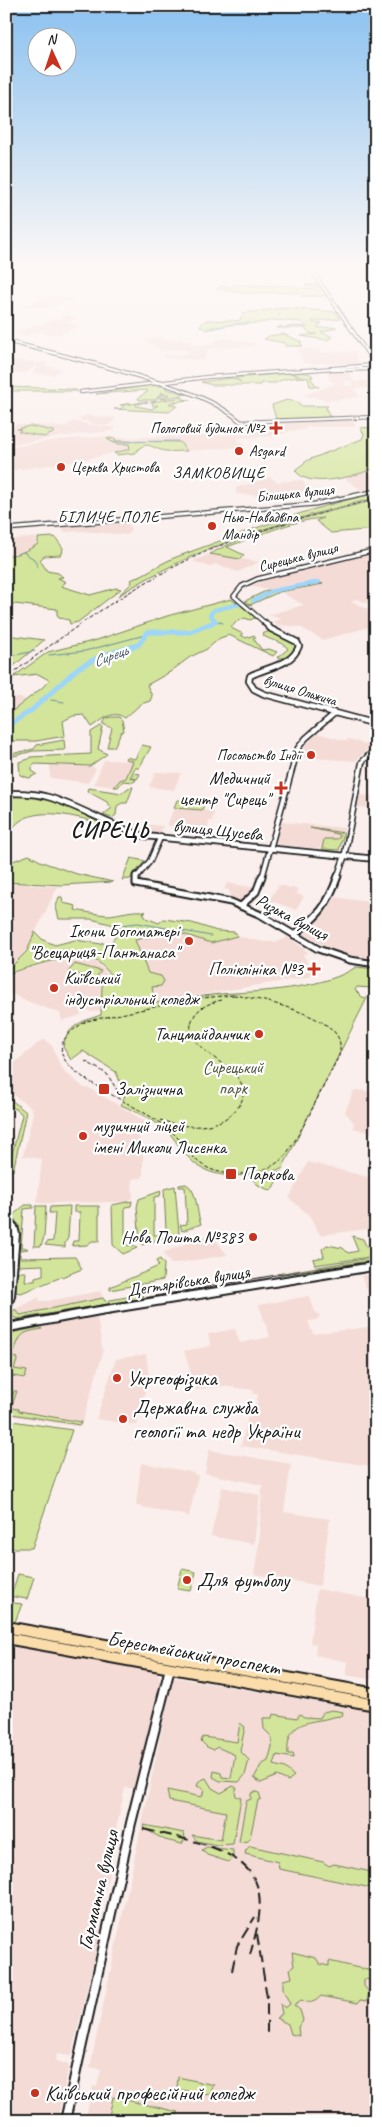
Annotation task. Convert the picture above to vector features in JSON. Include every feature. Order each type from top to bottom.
[{"type":"main road","points":[[81,392],[157,382],[292,370],[376,366]]},
{"type":"main road","name":"Білицька вулиця","points":[[6,529],[315,504],[376,491]]},
{"type":"main road","name":"Сирецька вулиця","points":[[235,598],[235,594],[242,586],[257,579],[376,550]]},
{"type":"main road","name":"вулиця Ольжича","points":[[235,598],[258,615],[271,630],[296,642],[299,646],[298,652],[292,658],[250,676],[249,681],[253,687],[264,694],[376,724]]},
{"type":"main road","name":"вулиця Щусєва","points":[[6,792],[33,791],[56,796],[129,830],[160,837],[376,858]]},
{"type":"main road","name":"Дегтярівська вулиця","points":[[8,1327],[376,1266]]},
{"type":"main road","name":"Берестейський проспект","points":[[6,1627],[376,1694]]},
{"type":"main road","name":"Берестейський проспект","points":[[6,1638],[376,1706]]},
{"type":"street","points":[[103,365],[157,382],[224,407],[241,422],[376,417]]},
{"type":"street","points":[[142,384],[148,381],[146,379]]},
{"type":"street","points":[[168,386],[166,384],[171,381]]},
{"type":"street","points":[[241,906],[258,888],[299,746],[334,713]]},
{"type":"street","points":[[294,935],[311,923],[324,907],[333,890],[344,855],[362,762],[376,748]]},
{"type":"street","name":"Ризька вулиця","points":[[160,837],[150,861],[136,877],[134,882],[136,884],[181,891],[241,906],[268,918],[294,935],[327,952],[376,964]]},
{"type":"street","points":[[6,1220],[14,1227],[16,1234],[11,1296],[6,1312],[8,1327]]},
{"type":"street","name":"Гарматна вулиця","points":[[65,2121],[131,1823],[170,1668]]},
{"type":"shaded area","points":[[6,365],[46,365],[61,369],[54,375],[33,373],[35,369],[40,367],[36,366],[26,373],[6,373]]},
{"type":"shaded area","points":[[326,370],[352,371],[350,374],[354,381],[344,381],[346,386],[350,386],[353,389],[351,382],[366,381],[369,388],[354,388],[359,397],[337,400],[325,400],[304,395],[335,384],[334,381],[331,381]]},
{"type":"shaded area","points":[[86,415],[117,418],[109,425],[96,425],[78,420]]},
{"type":"shaded area","points":[[352,418],[356,427],[307,427],[304,430],[290,431],[277,436],[237,438],[243,445],[242,447],[187,451],[180,442],[116,441],[115,438],[253,434],[244,425]]},
{"type":"shaded area","points":[[73,421],[116,427],[113,431],[6,445],[6,429],[13,428],[16,424],[65,427]]},
{"type":"shaded area","points":[[111,436],[113,443],[129,444],[130,449],[78,461],[6,471],[6,448],[57,440]]},
{"type":"shaded area","points":[[367,472],[376,476],[376,490],[365,493],[343,477]]},
{"type":"shaded area","points":[[271,477],[277,482],[302,480],[309,493],[272,497],[237,494],[235,488]]},
{"type":"shaded area","points":[[126,520],[131,529],[128,535],[82,531],[64,532],[62,527]]},
{"type":"shaded area","points":[[35,537],[38,546],[25,552],[6,555],[6,540]]},
{"type":"shaded area","points":[[376,552],[376,606],[357,599],[351,601],[365,608],[376,610],[376,625],[323,640],[300,627],[277,625],[273,621],[282,619],[268,615],[304,605],[282,593],[316,584],[319,585],[318,582],[272,591],[250,586],[283,574]]},
{"type":"shaded area","points":[[210,554],[259,562],[238,572],[215,564],[210,567],[193,561]]},
{"type":"shaded area","points":[[6,696],[26,699],[6,716]]},
{"type":"shaded area","points":[[317,733],[346,741],[349,739],[372,746],[355,761],[301,757],[303,748]]},
{"type":"shaded area","points":[[104,760],[136,761],[126,778],[120,780],[114,787],[94,784]]},
{"type":"shaded area","points":[[50,765],[93,767],[96,769],[88,783],[52,778],[50,777]]},
{"type":"shaded area","points":[[156,772],[181,773],[174,790],[149,787]]},
{"type":"shaded area","points":[[359,795],[376,796],[376,808],[357,807]]},
{"type":"shaded area","points":[[174,808],[214,812],[212,821],[209,821],[208,828],[167,826]]},
{"type":"shaded area","points":[[281,822],[344,828],[339,850],[275,845]]},
{"type":"shaded area","points":[[132,823],[163,826],[159,834],[133,829]]},
{"type":"shaded area","points":[[6,882],[58,886],[26,951],[6,971]]},
{"type":"shaded area","points":[[228,883],[256,888],[240,904],[226,901],[230,895],[229,890],[224,889]]},
{"type":"shaded area","points":[[279,885],[299,890],[296,894],[304,896],[296,910],[269,900]]},
{"type":"shaded area","points":[[334,897],[376,903],[376,960],[346,954],[303,935],[328,909]]},
{"type":"shaded area","points":[[169,933],[180,933],[211,943],[237,936],[264,942],[277,942],[288,937],[309,953],[303,954],[314,976],[157,1002],[148,973],[134,940]]},
{"type":"shaded area","name":"Київський індустріальний коледж","points":[[82,959],[96,962],[110,977],[101,986],[100,1011],[90,1012],[88,1010],[80,1012],[81,1015],[62,1021],[60,1013],[24,1000],[6,991],[6,975],[58,960]]},
{"type":"shaded area","name":"музичний ліцей імені Миколи Лисенка","points":[[42,1040],[45,1040],[52,1046],[65,1072],[84,1088],[89,1088],[150,1124],[136,1130],[143,1147],[143,1176],[142,1178],[132,1179],[133,1198],[125,1202],[37,1203],[42,1159],[23,1156],[33,1113],[32,1108],[6,1090],[6,1070]]},
{"type":"shaded area","points":[[354,1090],[376,1092],[376,1134],[353,1128],[354,1123],[345,1112]]},
{"type":"shaded area","points":[[308,1162],[376,1179],[376,1228],[320,1235],[309,1215],[289,1198]]},
{"type":"shaded area","points":[[211,1233],[227,1255],[171,1264],[163,1253]]},
{"type":"shaded area","points":[[376,1274],[376,1311],[361,1276]]},
{"type":"shaded area","points":[[100,1291],[103,1298],[19,1315],[15,1309],[40,1297],[39,1301],[48,1301]]},
{"type":"shaded area","points":[[309,1296],[315,1311],[320,1316],[316,1320],[308,1321],[313,1334],[376,1326],[376,1467],[241,1446],[249,1412],[255,1411],[258,1394],[254,1394],[253,1390],[221,1386],[196,1390],[184,1351],[211,1346],[208,1334],[235,1329],[240,1343],[270,1337],[259,1305]]},
{"type":"shaded area","points":[[97,1317],[103,1352],[81,1427],[6,1415],[6,1334]]},
{"type":"shaded area","points":[[146,1354],[149,1376],[137,1425],[96,1419],[116,1359]]},
{"type":"shaded area","points":[[209,1450],[291,1464],[284,1512],[330,1519],[320,1586],[254,1574],[259,1543],[262,1485],[205,1473]]},
{"type":"shaded area","points":[[141,1463],[191,1472],[198,1476],[189,1516],[136,1506]]},
{"type":"shaded area","points":[[222,1487],[260,1495],[254,1544],[211,1536]]},
{"type":"shaded area","points":[[317,1589],[376,1600],[376,1680],[346,1675],[348,1662],[315,1655],[316,1644],[310,1643]]},
{"type":"shaded area","points":[[6,1644],[155,1671],[159,1676],[160,1683],[134,1788],[125,1788],[115,1833],[117,1839],[97,1924],[101,1929],[71,2056],[57,2054],[56,2061],[69,2066],[57,2121],[6,2121]]},
{"type":"shaded area","points":[[173,1677],[376,1712],[376,2121],[85,2121],[93,2086],[97,2087],[101,2069],[90,2067]]},
{"type":"green space","points":[[290,373],[301,377],[293,373],[311,374],[313,377],[310,377],[316,386],[319,387],[310,386],[308,378],[302,377],[285,379],[276,383],[261,383],[260,385],[212,385],[201,382],[232,378],[241,382],[235,378]]},
{"type":"green space","points":[[149,385],[163,386],[168,388],[166,389],[187,394],[161,399],[158,397],[165,397],[170,394],[160,395],[165,394],[161,392],[156,400],[139,400],[138,398],[147,390],[96,394]]},
{"type":"green space","points":[[7,387],[56,388],[78,391],[6,391]]},
{"type":"green space","points":[[183,397],[183,399],[190,400],[174,404],[177,406],[169,412],[114,409],[120,409],[125,405],[120,405],[137,403],[136,406],[152,409],[158,405],[154,406],[152,405],[154,402],[151,402]]},
{"type":"green space","points":[[287,400],[298,402],[300,406],[328,406],[326,408],[329,416],[333,417],[276,419],[272,405]]},
{"type":"green space","points":[[30,426],[55,432],[44,437],[18,432],[21,430],[17,429]]},
{"type":"green space","points":[[376,427],[376,468],[333,480],[310,480],[301,476],[295,470],[308,460],[362,439],[364,434],[360,428]]},
{"type":"green space","points":[[115,438],[116,441],[180,442],[187,451],[165,451],[146,445],[135,453],[117,455],[114,453],[130,449],[129,444],[116,444],[107,439]]},
{"type":"green space","points":[[376,493],[376,498],[276,525],[211,548],[148,578],[118,596],[132,583],[131,580],[173,558],[301,513]]},
{"type":"green space","points":[[376,500],[376,529],[331,533],[316,521],[323,518],[311,519],[275,529],[227,547],[244,555],[240,559],[210,554],[229,544],[270,528]]},
{"type":"green space","points":[[55,537],[63,548],[62,554],[44,556],[40,560],[47,571],[58,573],[63,577],[58,578],[66,582],[61,586],[90,595],[116,588],[121,589],[78,622],[70,624],[69,620],[59,618],[57,609],[6,603],[6,555],[19,554],[38,544],[38,538]]},
{"type":"green space","points":[[318,582],[323,584],[279,592],[250,605],[245,601],[268,590],[272,591]]},
{"type":"green space","points":[[231,599],[257,617],[250,620],[245,618],[236,622],[231,628],[243,634],[241,635],[246,638],[254,635],[256,637],[253,638],[262,650],[269,649],[277,652],[273,656],[229,635],[220,638],[207,649],[190,657],[170,672],[147,685],[152,696],[150,701],[141,704],[125,718],[112,715],[92,727],[84,715],[73,716],[63,721],[65,736],[36,741],[6,741],[6,716],[43,687],[49,680],[38,674],[13,677],[48,652],[97,640],[167,616]]},
{"type":"green space","points":[[270,631],[294,643],[297,650],[288,658],[277,658],[288,649],[262,634]]},
{"type":"green space","points":[[6,635],[44,640],[8,671]]},
{"type":"green space","points":[[119,717],[122,720],[124,731],[121,732],[114,747],[107,747],[112,728],[103,724],[106,718]]},
{"type":"green space","points":[[101,726],[103,727],[98,749],[107,754],[90,766],[35,764],[32,767],[32,771],[37,774],[29,778],[20,775],[19,762],[30,757],[91,754],[91,732]]},
{"type":"green space","points":[[64,740],[65,750],[33,751],[6,758],[6,755],[34,749],[37,745]]},
{"type":"green space","points":[[142,745],[151,747],[139,768],[135,768],[130,778],[136,773],[140,774],[137,779],[132,778],[136,780],[134,782],[123,781],[118,787],[114,787],[120,780],[126,778],[133,761],[125,759],[126,757],[135,759]]},
{"type":"green space","points":[[133,787],[127,803],[117,806],[116,815],[112,818],[103,815],[112,808],[107,802],[87,791],[88,788],[122,793],[128,788]]},
{"type":"green space","points":[[18,794],[42,798],[64,805],[108,825],[114,832],[90,830],[94,822],[51,814],[29,816],[13,828],[6,829],[6,795]]},
{"type":"green space","points":[[177,800],[205,802],[202,810],[174,808]]},
{"type":"green space","points":[[310,828],[344,833],[339,850],[322,849],[324,839],[337,839],[340,837],[338,834]]},
{"type":"green space","points":[[29,855],[42,862],[77,874],[113,882],[62,885],[6,882],[6,858],[13,861]]},
{"type":"green space","points":[[131,858],[145,861],[130,879],[122,880]]},
{"type":"green space","name":"Сирецький парк","points":[[59,897],[62,897],[63,903],[76,906],[75,910],[107,915],[142,911],[146,912],[143,913],[146,918],[159,923],[164,919],[192,923],[217,931],[235,932],[237,936],[211,943],[180,933],[169,933],[135,940],[148,973],[161,976],[164,981],[161,986],[152,987],[155,1003],[298,987],[330,979],[356,967],[376,969],[376,974],[368,978],[376,980],[372,988],[357,987],[355,990],[362,997],[367,998],[282,1169],[234,1176],[210,1172],[200,1167],[187,1156],[166,1130],[148,1118],[121,1105],[125,1095],[116,1072],[83,1051],[71,1060],[63,1047],[65,1040],[77,1025],[101,1015],[102,986],[112,976],[98,962],[78,958],[53,961],[6,974],[6,972],[27,951],[35,932],[43,940],[55,945],[75,940],[101,944],[102,942],[107,946],[121,929],[118,926],[91,919],[59,919],[56,907]]},
{"type":"green space","points":[[75,964],[101,971],[95,979],[68,972]]},
{"type":"green space","points":[[6,1099],[10,1099],[26,1112],[13,1171],[8,1170],[22,1115],[6,1103]]},
{"type":"green space","points":[[282,1172],[271,1191],[258,1185],[252,1179]]},
{"type":"green space","points":[[186,1184],[195,1196],[201,1224],[182,1231],[180,1225],[187,1224],[185,1187],[179,1187],[179,1185]]},
{"type":"green space","points":[[175,1186],[179,1233],[168,1236],[164,1189]]},
{"type":"green space","points":[[161,1191],[160,1196],[154,1197],[154,1235],[161,1235],[163,1238],[142,1245],[140,1242],[137,1207],[139,1199]]},
{"type":"green space","points":[[132,1201],[131,1206],[125,1207],[125,1245],[136,1246],[137,1248],[123,1254],[113,1245],[112,1205]]},
{"type":"green space","points":[[25,1205],[33,1205],[33,1208],[24,1209],[21,1247],[28,1249],[20,1250],[19,1225],[12,1216]]},
{"type":"green space","points":[[36,1206],[46,1206],[44,1237],[41,1246],[34,1246]]},
{"type":"green space","points":[[70,1206],[68,1238],[65,1247],[45,1245],[47,1242],[53,1241],[55,1213],[49,1213],[50,1207]]},
{"type":"green space","points":[[74,1206],[99,1206],[99,1241],[92,1241],[87,1245],[72,1246],[73,1241],[79,1241],[80,1212],[74,1212]]},
{"type":"green space","points":[[352,1236],[363,1239],[367,1248],[376,1247],[376,1256],[315,1265],[313,1259],[324,1257],[322,1249],[327,1245],[343,1248],[348,1253],[358,1251]]},
{"type":"green space","points":[[20,1254],[20,1258],[75,1257],[82,1269],[21,1293],[16,1292],[17,1272],[26,1272],[25,1281],[35,1281],[35,1277],[43,1275],[43,1265],[18,1266],[18,1255]]},
{"type":"green space","points":[[376,1257],[376,1260],[277,1274]]},
{"type":"green space","points":[[160,1259],[164,1264],[163,1280],[110,1290],[110,1287],[159,1266],[156,1261]]},
{"type":"green space","points":[[143,1294],[144,1298],[17,1319],[13,1317],[12,1313],[15,1309],[20,1315],[103,1298],[105,1301]]},
{"type":"green space","points":[[40,1327],[42,1329],[22,1335],[13,1354],[6,1353],[6,1334]]},
{"type":"green space","points":[[6,1356],[18,1358],[14,1369],[27,1371],[25,1378],[6,1375]]},
{"type":"green space","points":[[14,1391],[17,1391],[11,1408],[81,1422],[80,1425],[6,1413]]},
{"type":"green space","points":[[6,1420],[72,1430],[32,1548],[6,1548]]},
{"type":"green space","name":"Для футболу","points":[[182,1569],[196,1572],[191,1591],[177,1589]]},
{"type":"green space","points":[[18,1574],[34,1577],[27,1599],[8,1596],[13,1590]]},
{"type":"green space","points":[[6,1602],[22,1604],[15,1622],[6,1620]]},
{"type":"green space","points":[[332,1710],[343,1712],[342,1716],[305,1723],[291,1733],[288,1754],[294,1754],[293,1758],[277,1755],[274,1765],[285,1768],[294,1776],[288,1781],[277,1776],[261,1783],[254,1778],[261,1765],[268,1761],[272,1747],[271,1736],[264,1729],[263,1718],[272,1718],[273,1714],[297,1718],[300,1714],[304,1717],[320,1718],[323,1712]]},
{"type":"green space","points":[[240,1723],[245,1727],[240,1751],[249,1760],[245,1775],[239,1782],[220,1781],[213,1777],[214,1771],[221,1773],[222,1777],[231,1778],[235,1755],[217,1747],[214,1750],[207,1747],[201,1741],[203,1737],[237,1742]]},
{"type":"green space","points":[[206,1778],[212,1788],[221,1793],[233,1786],[237,1788],[236,1796],[241,1798],[233,1844],[217,1845],[197,1841],[192,1835],[221,1840],[226,1812],[169,1801],[167,1790],[202,1797],[204,1789],[197,1786],[199,1781]]},
{"type":"green space","points":[[255,1791],[259,1793],[261,1799],[258,1800],[250,1838],[248,1841],[239,1842],[246,1801],[251,1799],[251,1794]]},
{"type":"green space","points":[[144,1825],[184,1833],[185,1838],[182,1844],[165,1840],[143,1828]]},
{"type":"green space","points":[[250,1846],[323,1862],[329,1866],[334,1864],[367,1871],[376,1875],[376,1889],[279,1869],[278,1862],[245,1854]]},
{"type":"green space","points":[[207,1847],[233,1850],[233,1857],[229,1862],[207,1855],[202,1850]]},
{"type":"green space","points":[[292,1952],[316,1958],[320,1964],[329,1966],[329,1961],[376,1972],[376,1981],[364,1979],[364,1986],[369,1992],[367,2001],[360,2000],[358,2003],[321,1996],[312,2002],[301,2000],[294,2005],[300,2010],[303,2020],[298,2027],[299,2036],[291,2034],[288,2024],[276,2018],[282,2014],[280,2003],[285,2008],[290,2004],[283,1990],[283,1980],[292,1978],[290,1969],[294,1966]]},
{"type":"green space","points":[[178,2077],[214,2085],[209,2095],[177,2089]]},
{"type":"green space","points":[[113,2097],[178,2112],[176,2121],[108,2121]]},
{"type":"waterway","points":[[114,442],[178,441]]},
{"type":"waterway","points":[[23,552],[34,559],[38,567]]},
{"type":"waterway","name":"Сирець","points":[[253,601],[272,591],[319,582]]},
{"type":"waterway","name":"Сирець","points":[[209,624],[216,621],[210,615],[214,610],[240,604]]},
{"type":"waterway","name":"Сирець","points":[[216,621],[223,623]]},
{"type":"waterway","name":"Сирець","points":[[6,727],[32,710],[78,668],[101,656],[138,645],[148,632],[190,632],[212,623]]},
{"type":"waterway","points":[[49,655],[85,651],[145,635]]},
{"type":"waterway","points":[[6,657],[35,651]]},
{"type":"waterway","points":[[51,700],[64,702]]},
{"type":"waterway","points":[[120,925],[138,923],[211,936]]},
{"type":"tram line","points":[[6,1322],[276,1275],[376,1261]]},
{"type":"railway","points":[[6,678],[55,642],[131,591],[184,562],[212,549],[273,527],[376,499]]},
{"type":"railway","points":[[233,995],[273,1003],[317,1019],[336,1034],[340,1045],[339,1056],[308,1118],[286,1155],[272,1166],[262,1170],[245,1174],[228,1174],[211,1170],[194,1158],[170,1130],[147,1114],[81,1076],[64,1059],[61,1050],[63,1041],[72,1031],[87,1021],[193,999],[233,995]]},
{"type":"railway","points":[[160,1120],[191,1126],[212,1124],[231,1115],[241,1102],[243,1088],[237,1077],[200,1046],[193,1037],[191,1028],[193,1018],[198,1011],[222,1000]]},
{"type":"railway","points":[[85,1061],[107,1074],[122,1098]]},
{"type":"railway","points":[[143,1829],[213,1848],[230,1855],[244,1865],[254,1878],[260,1902],[258,1925],[250,1955]]},
{"type":"railway","points":[[232,1971],[237,1946],[255,1917]]},
{"type":"railway","points":[[257,1934],[267,1997],[267,2038]]},
{"type":"place","name":"Пологовий будинок №2","points":[[276,428]]},
{"type":"place","name":"Asgard","points":[[239,451]]},
{"type":"place","name":"Церква Христова","points":[[61,467]]},
{"type":"place","name":"Нью-Навадвіпа Мандір","points":[[212,526]]},
{"type":"place","name":"Посольство Індії","points":[[311,755]]},
{"type":"place","name":"Медичний центр \"Сирець\"","points":[[281,788]]},
{"type":"place","name":"Ікони Богоматері \"Всецариця-Пантанаса\"","points":[[189,941]]},
{"type":"place","name":"Поліклініка №3","points":[[314,969]]},
{"type":"place","name":"Київський індустріальний коледж","points":[[54,988]]},
{"type":"place","name":"Танцмайданчик","points":[[259,1034]]},
{"type":"place","name":"Залізнична","points":[[104,1089]]},
{"type":"place","name":"музичний ліцей імені Миколи Лисенка","points":[[83,1136]]},
{"type":"place","name":"Паркова","points":[[231,1174]]},
{"type":"place","name":"Нова Пошта №383","points":[[253,1237]]},
{"type":"place","name":"Укргеофізика","points":[[117,1378]]},
{"type":"place","name":"Державна служба геології та недр України","points":[[123,1419]]},
{"type":"place","name":"Для футболу","points":[[187,1580]]},
{"type":"place","name":"Київський професійний коледж","points":[[35,2093]]},
{"type":"district","name":"ЗАМКОВИЩЕ","points":[[219,472]]},
{"type":"district","name":"БІЛИЧЕ ПОЛЕ","points":[[109,516]]},
{"type":"district","name":"СИРЕЦЬ","points":[[110,829]]}]
